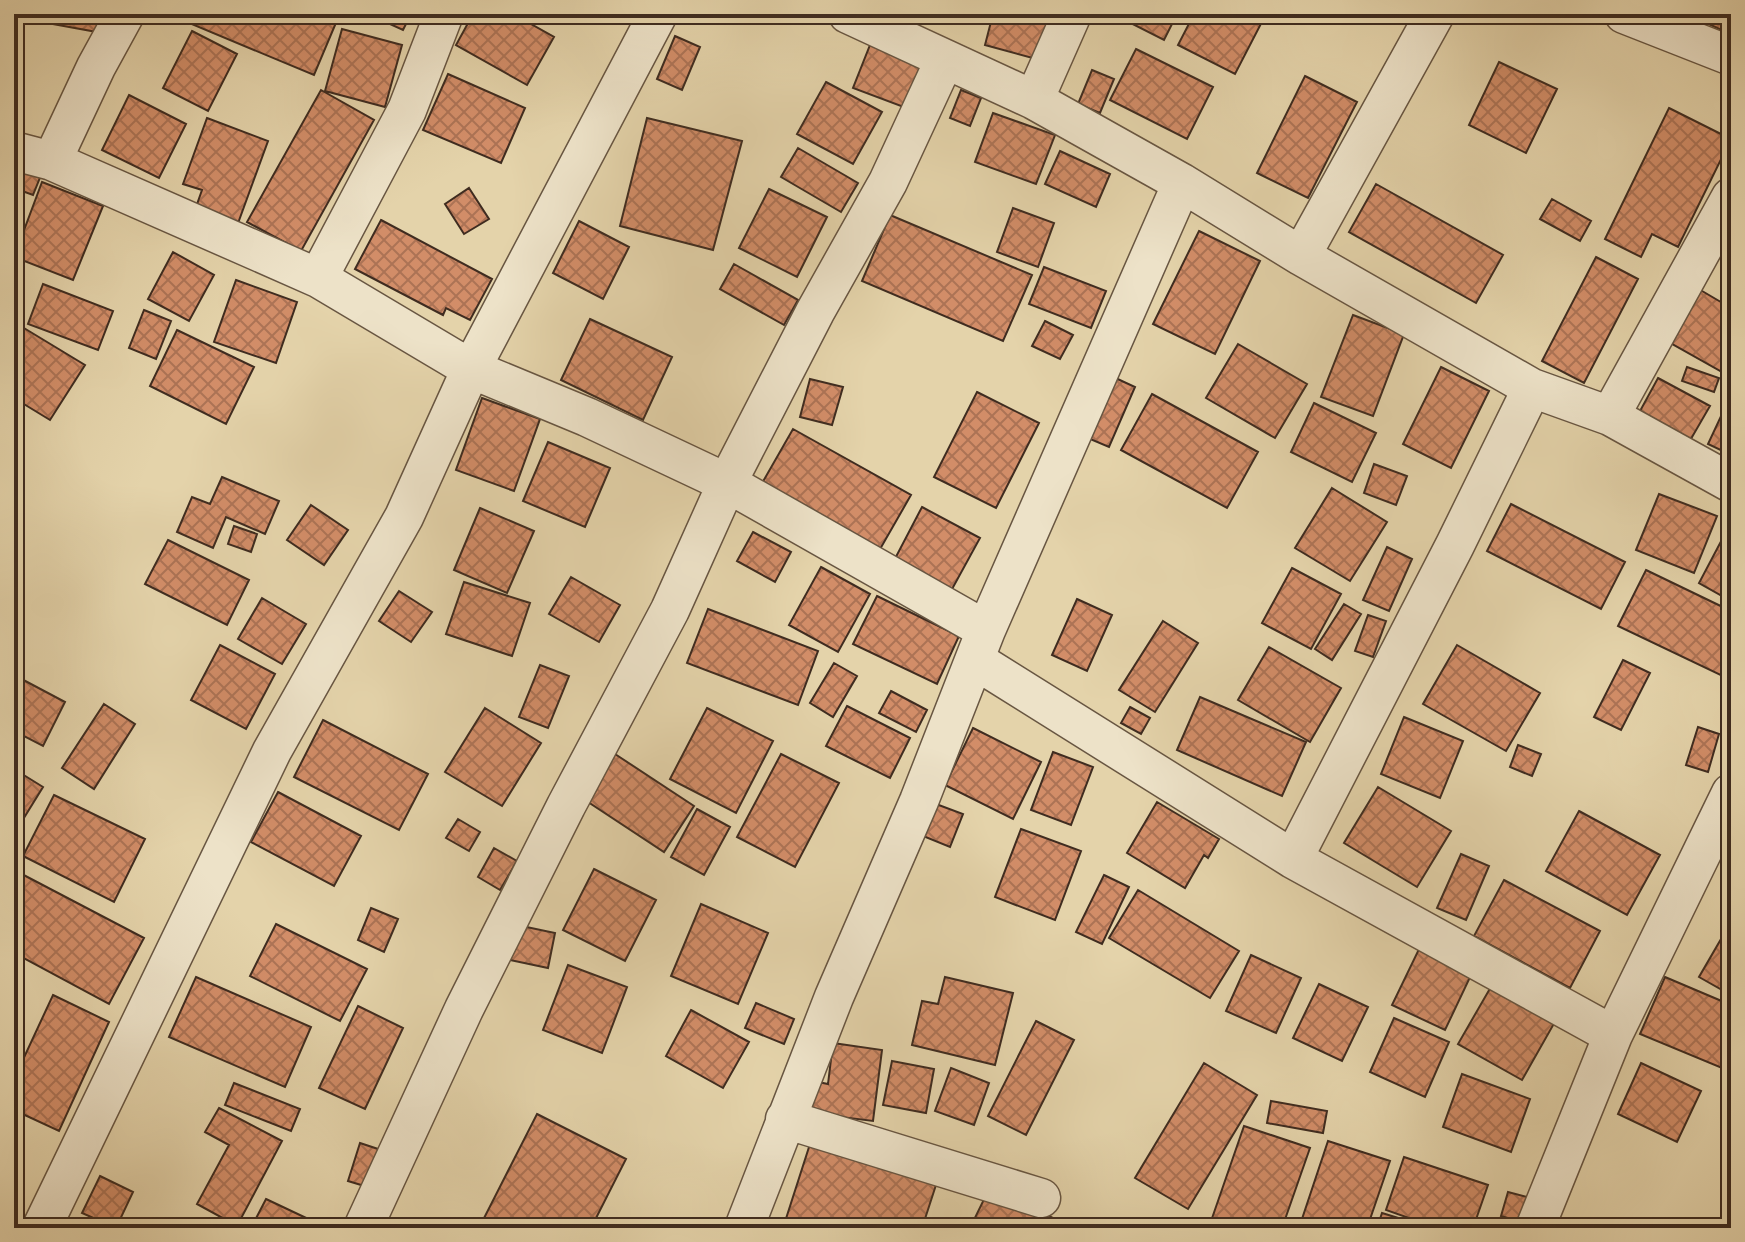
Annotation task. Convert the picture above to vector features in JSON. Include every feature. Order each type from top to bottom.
[{"type":"street","points":[[52,161],[96,67],[125,14]]},
{"type":"street","points":[[318,278],[407,110],[444,14]]},
{"type":"street","points":[[33,1220],[272,751],[404,517],[471,369],[658,14]]},
{"type":"street","points":[[848,14],[1034,100],[1532,388],[1610,416],[1731,483]]},
{"type":"street","points":[[1034,100],[1072,14]]},
{"type":"street","points":[[1301,256],[1435,14]]},
{"type":"street","points":[[1624,14],[1684,26],[1731,56]]},
{"type":"street","points":[[363,1228],[464,1009],[566,806],[670,610],[727,483],[815,312],[888,182],[945,59]]},
{"type":"street","points":[[14,151],[52,161],[318,278],[471,369],[587,417],[727,483],[981,645],[1293,859],[1613,1035]]},
{"type":"street","points":[[744,1228],[834,997],[919,801],[981,645],[1182,183]]},
{"type":"street","points":[[1610,416],[1731,197]]},
{"type":"street","points":[[1293,859],[1532,388]]},
{"type":"street","points":[[1535,1228],[1613,1035],[1731,793]]},
{"type":"street","points":[[785,1119],[1041,1198]]},
{"type":"building","points":[[38,14],[101,14],[97,32],[36,21]]},
{"type":"building","points":[[184,14],[328,14],[338,18],[314,75],[182,20]]},
{"type":"building","points":[[368,14],[411,14],[403,30]]},
{"type":"building","points":[[473,14],[513,14],[554,37],[527,85],[456,45]]},
{"type":"building","points":[[993,14],[1052,14],[1040,60],[985,45]]},
{"type":"building","points":[[1113,14],[1177,14],[1164,40]]},
{"type":"building","points":[[1194,14],[1266,14],[1235,74],[1178,45]]},
{"type":"building","points":[[1705,14],[1731,14],[1726,32],[1702,21]]},
{"type":"building","points":[[342,29],[402,45],[385,107],[325,91]]},
{"type":"building","points":[[192,31],[237,54],[208,111],[163,88]]},
{"type":"building","points":[[675,36],[700,47],[682,90],[657,79]]},
{"type":"building","points":[[870,45],[926,67],[909,109],[853,88]]},
{"type":"building","points":[[1136,49],[1213,87],[1187,139],[1110,100]]},
{"type":"building","points":[[1499,62],[1557,89],[1526,153],[1469,125]]},
{"type":"building","points":[[1092,70],[1114,79],[1100,113],[1078,104]]},
{"type":"building","points":[[448,74],[525,108],[501,163],[423,130]]},
{"type":"building","points":[[1305,76],[1357,102],[1308,198],[1257,173]]},
{"type":"building","points":[[826,82],[882,112],[853,164],[797,134]]},
{"type":"building","points":[[321,90],[374,120],[301,251],[247,222]]},
{"type":"building","points":[[961,90],[981,98],[970,126],[950,118]]},
{"type":"building","points":[[129,95],[186,124],[159,178],[102,150]]},
{"type":"building","points":[[1669,108],[1731,139],[1678,247],[1652,234],[1641,257],[1605,239]]},
{"type":"building","points":[[993,113],[1055,135],[1036,184],[975,162]]},
{"type":"building","points":[[207,118],[268,141],[237,226],[195,210],[202,190],[183,184]]},
{"type":"building","points":[[647,118],[742,141],[713,250],[620,226]]},
{"type":"building","points":[[798,148],[858,183],[841,212],[781,177]]},
{"type":"building","points":[[1060,151],[1110,174],[1096,207],[1045,184]]},
{"type":"building","points":[[14,164],[41,175],[33,195],[14,188]]},
{"type":"building","points":[[42,182],[103,206],[73,280],[14,257]]},
{"type":"building","points":[[1376,184],[1503,255],[1476,303],[1349,232]]},
{"type":"building","points":[[469,188],[489,219],[464,234],[445,204]]},
{"type":"building","points":[[769,189],[827,217],[797,277],[739,248]]},
{"type":"building","points":[[1552,199],[1591,221],[1580,241],[1540,219]]},
{"type":"building","points":[[1013,208],[1054,223],[1038,267],[997,252]]},
{"type":"building","points":[[890,215],[1032,275],[1003,341],[862,281]]},
{"type":"building","points":[[381,220],[492,279],[470,320],[446,308],[443,315],[355,269]]},
{"type":"building","points":[[579,221],[629,247],[603,299],[553,273]]},
{"type":"building","points":[[1199,231],[1260,261],[1215,354],[1153,324]]},
{"type":"building","points":[[173,252],[214,275],[189,321],[148,299]]},
{"type":"building","points":[[1596,257],[1638,279],[1584,383],[1542,361]]},
{"type":"building","points":[[734,264],[798,300],[784,325],[720,289]]},
{"type":"building","points":[[1044,267],[1106,291],[1091,328],[1029,304]]},
{"type":"building","points":[[236,280],[297,302],[276,363],[214,342]]},
{"type":"building","points":[[43,284],[113,311],[98,350],[28,324]]},
{"type":"building","points":[[1697,288],[1731,308],[1731,377],[1667,341]]},
{"type":"building","points":[[144,310],[171,321],[156,359],[129,348]]},
{"type":"building","points":[[1353,315],[1404,334],[1373,416],[1321,397]]},
{"type":"building","points":[[590,319],[672,357],[643,420],[561,380]]},
{"type":"building","points":[[1045,321],[1073,335],[1060,359],[1032,346]]},
{"type":"building","points":[[14,322],[85,365],[50,420],[14,398]]},
{"type":"building","points":[[177,330],[254,367],[226,424],[150,386]]},
{"type":"building","points":[[1238,344],[1307,384],[1275,438],[1206,398]]},
{"type":"building","points":[[1441,367],[1489,391],[1451,468],[1403,444]]},
{"type":"building","points":[[1687,367],[1719,378],[1714,392],[1682,381]]},
{"type":"building","points":[[1109,375],[1135,387],[1109,447],[1083,436]]},
{"type":"building","points":[[1658,378],[1710,406],[1684,451],[1634,422]]},
{"type":"building","points":[[810,379],[843,387],[832,425],[800,417]]},
{"type":"building","points":[[977,392],[1039,423],[996,508],[934,477]]},
{"type":"building","points":[[1152,394],[1258,452],[1227,508],[1121,450]]},
{"type":"building","points":[[482,398],[540,419],[514,491],[456,470]]},
{"type":"building","points":[[1731,400],[1731,455],[1708,444]]},
{"type":"building","points":[[1314,403],[1376,433],[1352,482],[1291,452]]},
{"type":"building","points":[[793,429],[911,495],[879,551],[761,485]]},
{"type":"building","points":[[548,442],[610,468],[585,527],[523,501]]},
{"type":"building","points":[[1374,464],[1407,476],[1396,505],[1364,493]]},
{"type":"building","points":[[222,477],[279,501],[265,534],[226,517],[213,548],[177,532],[192,497],[210,504]]},
{"type":"building","points":[[1332,488],[1387,522],[1350,581],[1295,548]]},
{"type":"building","points":[[1659,494],[1717,516],[1694,573],[1636,550]]},
{"type":"building","points":[[1511,504],[1625,562],[1601,609],[1487,551]]},
{"type":"building","points":[[311,505],[348,530],[324,565],[287,540]]},
{"type":"building","points":[[922,507],[980,538],[945,602],[888,572]]},
{"type":"building","points":[[480,508],[534,531],[507,593],[454,570]]},
{"type":"building","points":[[234,526],[257,534],[251,552],[228,544]]},
{"type":"building","points":[[1727,530],[1731,533],[1731,601],[1699,583]]},
{"type":"building","points":[[753,532],[791,552],[775,582],[737,561]]},
{"type":"building","points":[[168,540],[249,580],[227,625],[145,584]]},
{"type":"building","points":[[1387,547],[1412,559],[1389,611],[1363,600]]},
{"type":"building","points":[[821,567],[870,594],[838,652],[789,625]]},
{"type":"building","points":[[1292,568],[1341,594],[1311,649],[1262,623]]},
{"type":"building","points":[[1646,570],[1731,611],[1731,680],[1618,626]]},
{"type":"building","points":[[571,577],[620,605],[599,642],[549,614]]},
{"type":"building","points":[[464,582],[530,603],[512,656],[446,634]]},
{"type":"building","points":[[399,591],[432,612],[411,642],[379,621]]},
{"type":"building","points":[[877,596],[959,636],[937,684],[853,644]]},
{"type":"building","points":[[262,598],[306,624],[282,664],[238,639]]},
{"type":"building","points":[[1077,599],[1112,615],[1087,671],[1052,655]]},
{"type":"building","points":[[1344,604],[1361,614],[1332,660],[1315,649]]},
{"type":"building","points":[[708,609],[818,651],[798,705],[687,663]]},
{"type":"building","points":[[1368,615],[1386,621],[1373,657],[1355,651]]},
{"type":"building","points":[[1163,621],[1198,643],[1155,712],[1119,690]]},
{"type":"building","points":[[220,645],[275,674],[246,729],[191,700]]},
{"type":"building","points":[[1457,645],[1540,693],[1506,751],[1423,704]]},
{"type":"building","points":[[1269,647],[1341,688],[1310,742],[1238,700]]},
{"type":"building","points":[[1623,660],[1650,673],[1621,730],[1594,717]]},
{"type":"building","points":[[834,663],[857,676],[833,717],[810,703]]},
{"type":"building","points":[[540,665],[569,676],[548,728],[519,717]]},
{"type":"building","points":[[14,675],[65,702],[43,746],[14,731]]},
{"type":"building","points":[[891,691],[927,710],[916,732],[879,713]]},
{"type":"building","points":[[1200,697],[1306,742],[1282,796],[1177,750]]},
{"type":"building","points":[[104,704],[135,724],[94,789],[62,768]]},
{"type":"building","points":[[847,706],[910,738],[890,778],[826,746]]},
{"type":"building","points":[[1130,707],[1150,718],[1141,734],[1121,723]]},
{"type":"building","points":[[485,708],[541,743],[502,806],[445,772]]},
{"type":"building","points":[[707,708],[773,741],[736,813],[670,779]]},
{"type":"building","points":[[1404,717],[1463,741],[1440,798],[1381,774]]},
{"type":"building","points":[[323,720],[428,774],[399,830],[294,777]]},
{"type":"building","points":[[1698,727],[1719,734],[1708,772],[1686,765]]},
{"type":"building","points":[[973,728],[1041,762],[1013,819],[945,785]]},
{"type":"building","points":[[1518,745],[1541,754],[1532,776],[1510,767]]},
{"type":"building","points":[[1053,752],[1093,767],[1071,825],[1031,810]]},
{"type":"building","points":[[615,754],[694,806],[664,852],[585,800]]},
{"type":"building","points":[[781,754],[839,783],[795,867],[737,837]]},
{"type":"building","points":[[14,769],[43,787],[14,834]]},
{"type":"building","points":[[1378,787],[1451,831],[1417,887],[1344,843]]},
{"type":"building","points":[[278,792],[361,836],[334,886],[251,842]]},
{"type":"building","points":[[54,795],[145,839],[114,902],[23,856]]},
{"type":"building","points":[[1157,802],[1219,839],[1208,858],[1204,855],[1185,888],[1127,853]]},
{"type":"building","points":[[936,804],[963,814],[950,847],[923,836]]},
{"type":"building","points":[[697,809],[730,827],[704,875],[671,857]]},
{"type":"building","points":[[1579,811],[1660,855],[1627,915],[1546,871]]},
{"type":"building","points":[[458,819],[480,832],[469,851],[446,838]]},
{"type":"building","points":[[1021,829],[1081,851],[1055,920],[995,897]]},
{"type":"building","points":[[494,848],[517,861],[500,890],[478,877]]},
{"type":"building","points":[[1461,854],[1489,866],[1466,920],[1437,908]]},
{"type":"building","points":[[594,869],[656,900],[625,961],[563,930]]},
{"type":"building","points":[[16,871],[144,938],[109,1004],[14,953]]},
{"type":"building","points":[[1104,875],[1129,887],[1102,944],[1076,932]]},
{"type":"building","points":[[1504,880],[1600,931],[1570,988],[1474,936]]},
{"type":"building","points":[[1138,890],[1239,951],[1210,998],[1109,938]]},
{"type":"building","points":[[701,904],[768,933],[738,1004],[671,976]]},
{"type":"building","points":[[371,908],[398,919],[384,952],[358,940]]},
{"type":"building","points":[[276,924],[367,969],[340,1021],[250,976]]},
{"type":"building","points":[[517,925],[555,933],[548,968],[510,960]]},
{"type":"building","points":[[1728,927],[1731,928],[1731,995],[1699,977]]},
{"type":"building","points":[[1420,947],[1472,973],[1445,1030],[1392,1005]]},
{"type":"building","points":[[1251,955],[1301,978],[1276,1033],[1226,1011]]},
{"type":"building","points":[[568,965],[627,987],[602,1053],[543,1030]]},
{"type":"building","points":[[196,977],[311,1027],[285,1087],[169,1037]]},
{"type":"building","points":[[945,977],[1013,993],[995,1065],[912,1045],[922,1001],[938,1004]]},
{"type":"building","points":[[1665,977],[1731,1005],[1731,1047],[1722,1068],[1640,1034]]},
{"type":"building","points":[[1319,984],[1368,1007],[1342,1061],[1293,1038]]},
{"type":"building","points":[[1492,985],[1556,1020],[1522,1080],[1458,1044]]},
{"type":"building","points":[[53,995],[109,1022],[59,1131],[14,1110],[14,1079]]},
{"type":"building","points":[[756,1003],[794,1019],[784,1044],[745,1028]]},
{"type":"building","points":[[358,1006],[403,1028],[365,1109],[319,1088]]},
{"type":"building","points":[[691,1010],[749,1042],[723,1088],[666,1056]]},
{"type":"building","points":[[1394,1018],[1449,1042],[1425,1097],[1370,1072]]},
{"type":"building","points":[[1036,1021],[1074,1040],[1026,1135],[988,1116]]},
{"type":"building","points":[[833,1043],[882,1050],[873,1121],[809,1113],[813,1081],[828,1084]]},
{"type":"building","points":[[892,1061],[934,1069],[926,1113],[883,1105]]},
{"type":"building","points":[[1204,1063],[1257,1095],[1188,1209],[1135,1178]]},
{"type":"building","points":[[1641,1063],[1701,1091],[1677,1142],[1618,1114]]},
{"type":"building","points":[[951,1068],[989,1083],[974,1125],[935,1111]]},
{"type":"building","points":[[1462,1074],[1530,1099],[1511,1152],[1443,1127]]},
{"type":"building","points":[[234,1083],[300,1109],[291,1131],[225,1105]]},
{"type":"building","points":[[1271,1101],[1327,1111],[1323,1133],[1267,1123]]},
{"type":"building","points":[[219,1108],[282,1141],[237,1226],[197,1204],[229,1145],[205,1132]]},
{"type":"building","points":[[537,1114],[626,1159],[591,1228],[479,1228]]},
{"type":"building","points":[[1244,1126],[1310,1148],[1282,1228],[1222,1228],[1210,1224]]},
{"type":"building","points":[[1328,1141],[1390,1161],[1367,1228],[1299,1228]]},
{"type":"building","points":[[360,1143],[384,1151],[371,1188],[348,1181]]},
{"type":"building","points":[[810,1144],[936,1185],[922,1228],[783,1228]]},
{"type":"building","points":[[1404,1157],[1488,1185],[1473,1228],[1437,1228],[1386,1210]]},
{"type":"building","points":[[100,1176],[133,1192],[116,1228],[82,1213]]},
{"type":"building","points":[[990,1187],[1059,1221],[1055,1228],[970,1228]]},
{"type":"building","points":[[1508,1192],[1527,1197],[1521,1222],[1501,1216]]},
{"type":"building","points":[[266,1199],[319,1224],[317,1228],[251,1228]]},
{"type":"building","points":[[1382,1213],[1431,1228],[1377,1228]]}]
